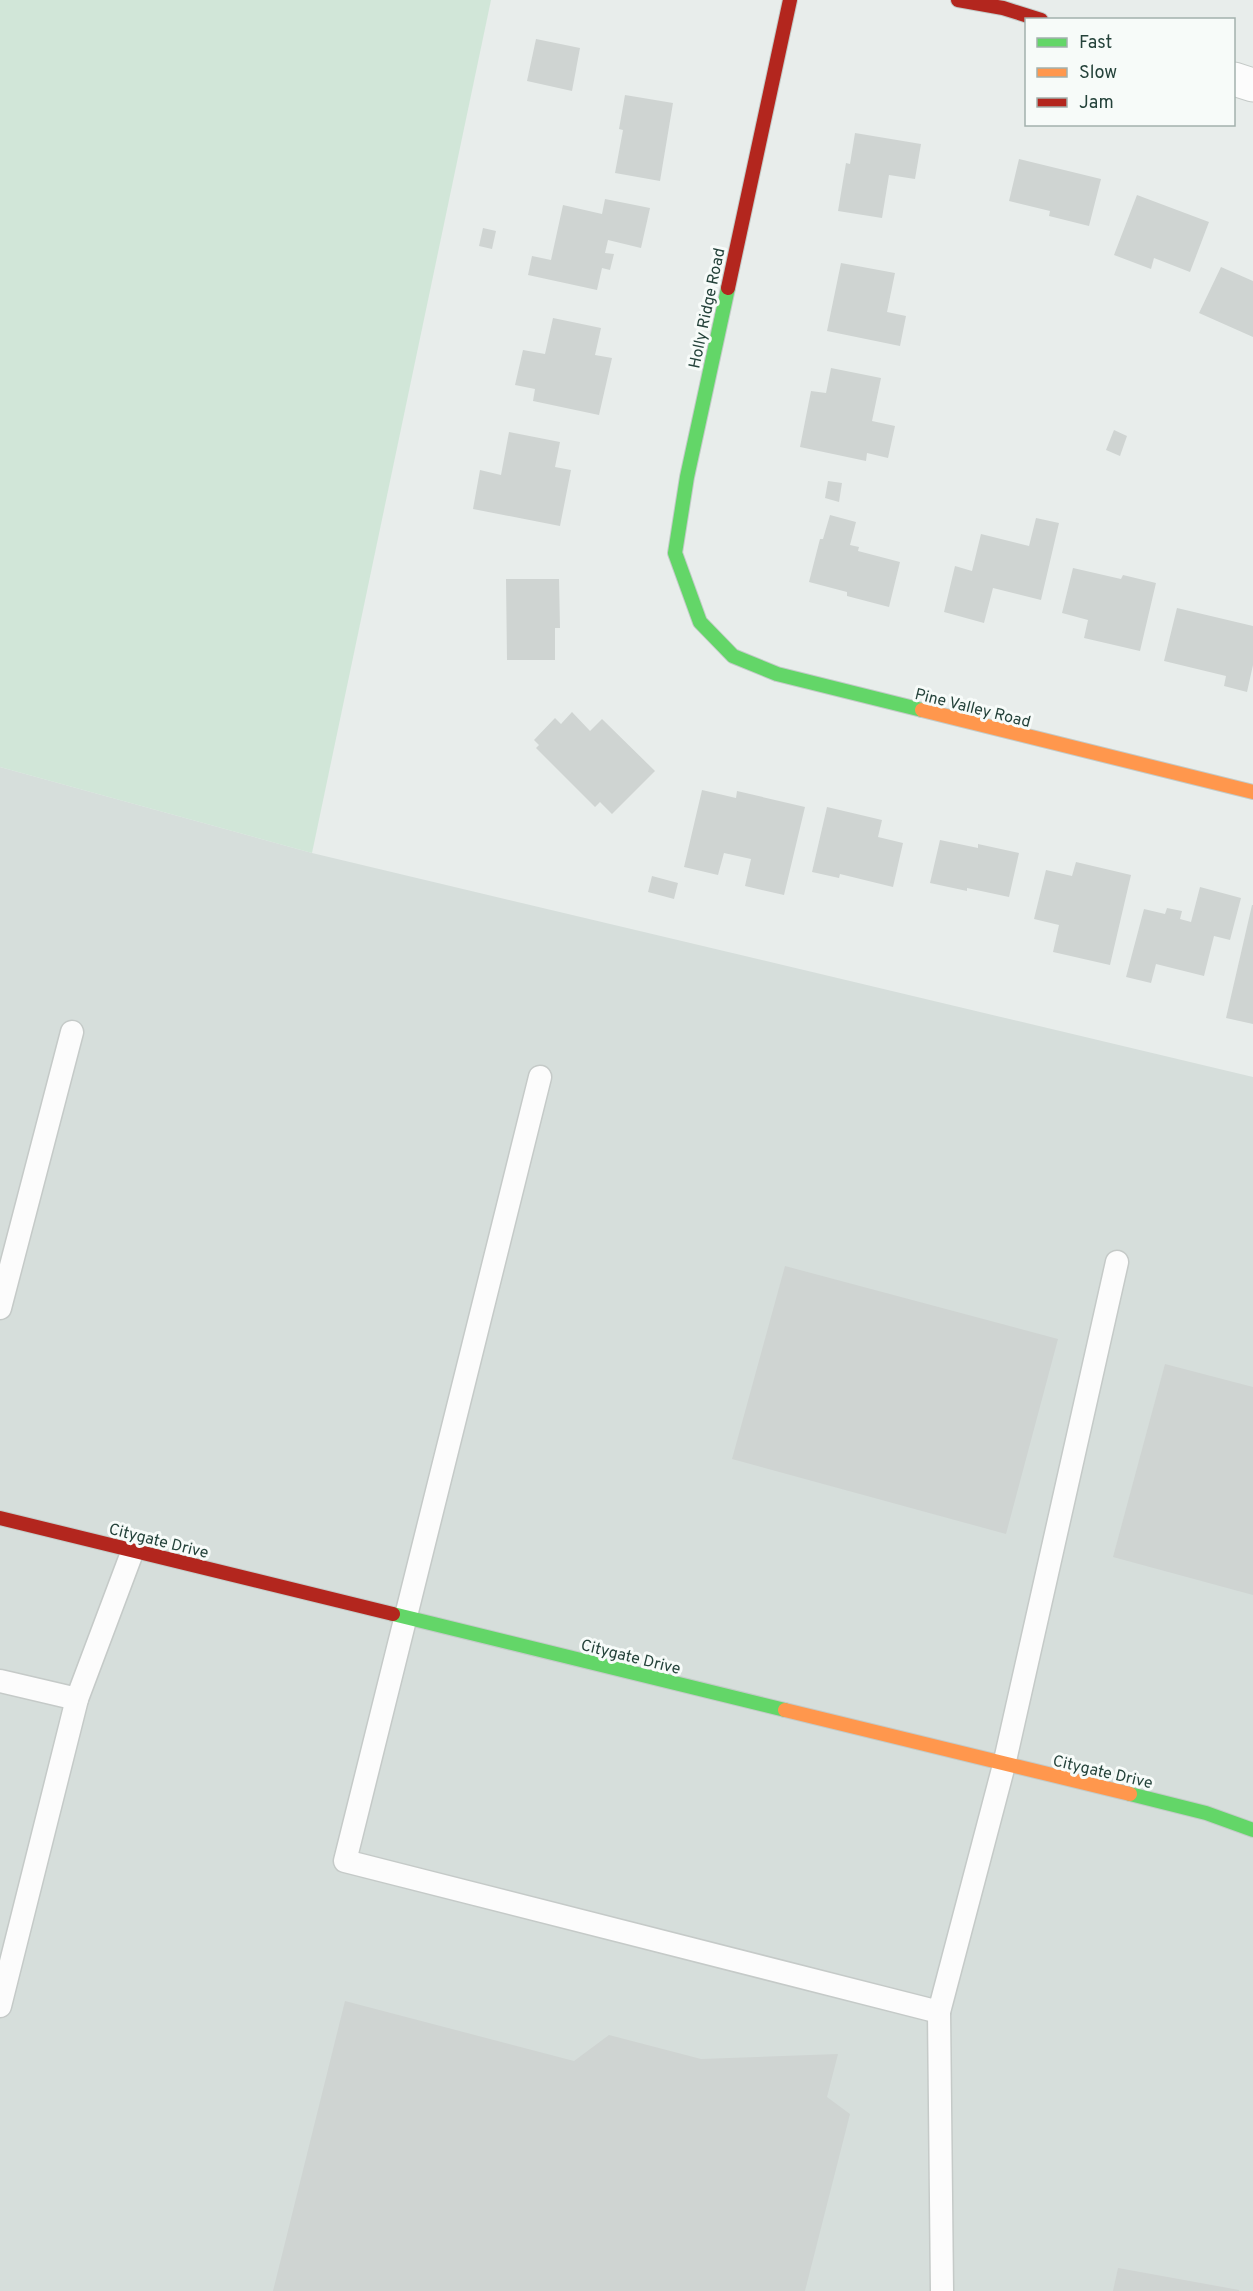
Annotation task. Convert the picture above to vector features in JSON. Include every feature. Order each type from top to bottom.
[{"type":"street","name":"Holly Ridge Road","points":[[700,622],[675,553],[678,532],[687,477],[790,0]]},
{"type":"street","points":[[958,0],[1003,8],[1035,18]]},
{"type":"street","points":[[1235,80],[1253,85]]},
{"type":"street","name":"Pine Valley Road","points":[[700,622],[733,656],[777,674],[1253,792]]},
{"type":"street","name":"Citygate Drive","points":[[0,1518],[1206,1813],[1253,1830]]},
{"type":"lane","points":[[0,1308],[72,1032]]},
{"type":"lane","points":[[540,1077],[345,1861],[939,2012]]},
{"type":"lane","points":[[942,2291],[939,2012],[1004,1765],[1117,1263]]},
{"type":"lane","points":[[0,2006],[77,1700],[133,1550]]},
{"type":"lane","points":[[0,1681],[77,1700]]},
{"type":"shaded area","points":[[0,767],[312,853],[1253,1077],[1253,2291],[0,2291]]},
{"type":"green space","points":[[0,0],[491,0],[312,853],[0,767]]},
{"type":"building","points":[[536,39],[580,48],[572,91],[527,81]]},
{"type":"building","points":[[625,95],[673,103],[660,181],[615,173],[623,130],[619,129]]},
{"type":"building","points":[[855,133],[921,144],[915,179],[889,175],[882,218],[838,211],[846,163],[850,164]]},
{"type":"building","points":[[1019,159],[1101,179],[1089,226],[1049,216],[1050,211],[1009,201]]},
{"type":"building","points":[[1137,195],[1209,222],[1190,272],[1154,258],[1151,269],[1114,255]]},
{"type":"building","points":[[605,199],[650,208],[641,248],[608,240],[605,253],[614,254],[610,270],[602,268],[597,290],[528,275],[532,256],[551,260],[563,205],[602,214]]},
{"type":"building","points":[[483,228],[496,231],[492,249],[479,246]]},
{"type":"building","points":[[841,263],[895,273],[887,312],[906,316],[900,346],[827,331]]},
{"type":"building","points":[[1221,267],[1253,281],[1253,337],[1199,313]]},
{"type":"building","points":[[553,318],[601,328],[595,355],[612,358],[599,415],[533,401],[535,389],[515,385],[523,350],[545,354]]},
{"type":"building","points":[[831,368],[881,378],[872,421],[895,426],[888,458],[867,453],[866,461],[800,447],[811,391],[826,393]]},
{"type":"building","points":[[1114,430],[1127,436],[1120,456],[1106,450]]},
{"type":"building","points":[[509,432],[560,442],[555,467],[571,470],[560,526],[473,509],[480,470],[501,475]]},
{"type":"building","points":[[828,481],[842,483],[839,502],[825,498]]},
{"type":"building","points":[[830,515],[856,522],[850,545],[859,547],[858,551],[900,562],[889,607],[847,596],[847,592],[809,582],[820,539],[823,539]]},
{"type":"building","points":[[1036,518],[1059,523],[1041,600],[993,588],[984,623],[944,612],[955,566],[972,571],[981,534],[1029,546]]},
{"type":"building","points":[[1073,568],[1121,579],[1123,575],[1156,583],[1140,651],[1084,638],[1088,620],[1062,613]]},
{"type":"building","points":[[506,579],[559,579],[560,628],[555,628],[555,660],[507,660]]},
{"type":"building","points":[[1177,608],[1253,626],[1253,665],[1247,692],[1224,686],[1226,676],[1164,661]]},
{"type":"building","points":[[572,712],[590,731],[602,719],[655,771],[612,814],[600,802],[595,807],[536,748],[539,745],[534,740],[555,718],[561,724]]},
{"type":"building","points":[[702,790],[736,798],[737,791],[805,807],[784,895],[745,886],[751,859],[724,853],[718,875],[684,867]]},
{"type":"building","points":[[827,807],[882,820],[878,837],[903,843],[893,887],[840,874],[839,878],[812,872]]},
{"type":"building","points":[[940,840],[978,848],[978,844],[1019,853],[1009,897],[930,883]]},
{"type":"building","points":[[1076,862],[1131,875],[1110,965],[1053,952],[1059,925],[1034,919],[1046,870],[1072,876]]},
{"type":"building","points":[[652,876],[678,883],[674,899],[648,892]]},
{"type":"building","points":[[1200,887],[1241,898],[1230,940],[1214,936],[1204,976],[1156,964],[1151,983],[1126,977],[1144,909],[1165,914],[1167,908],[1182,911],[1180,919],[1191,922]]},
{"type":"building","points":[[1253,905],[1253,1024],[1226,1018]]},
{"type":"building","points":[[785,1266],[1058,1339],[1006,1534],[732,1459]]},
{"type":"building","points":[[1165,1364],[1253,1387],[1253,1595],[1113,1557]]},
{"type":"building","points":[[345,2001],[574,2061],[609,2035],[701,2059],[838,2054],[827,2097],[850,2114],[805,2291],[273,2291]]},
{"type":"building","points":[[1118,2268],[1239,2290],[1239,2291],[1113,2291]]},
{"type":"traffic: fast","points":[[728,288],[687,477],[675,553],[700,622],[733,656],[777,674],[922,710]]},
{"type":"traffic: fast","points":[[393,1614],[785,1710]]},
{"type":"traffic: fast","points":[[1130,1794],[1206,1813],[1253,1830]]},
{"type":"traffic: slow","points":[[922,710],[1253,792]]},
{"type":"traffic: slow","points":[[785,1710],[1130,1794]]},
{"type":"traffic: jam","points":[[728,288],[790,0]]},
{"type":"traffic: jam","points":[[958,0],[1003,8],[1035,18]]},
{"type":"traffic: jam","points":[[0,1518],[393,1614]]}]
